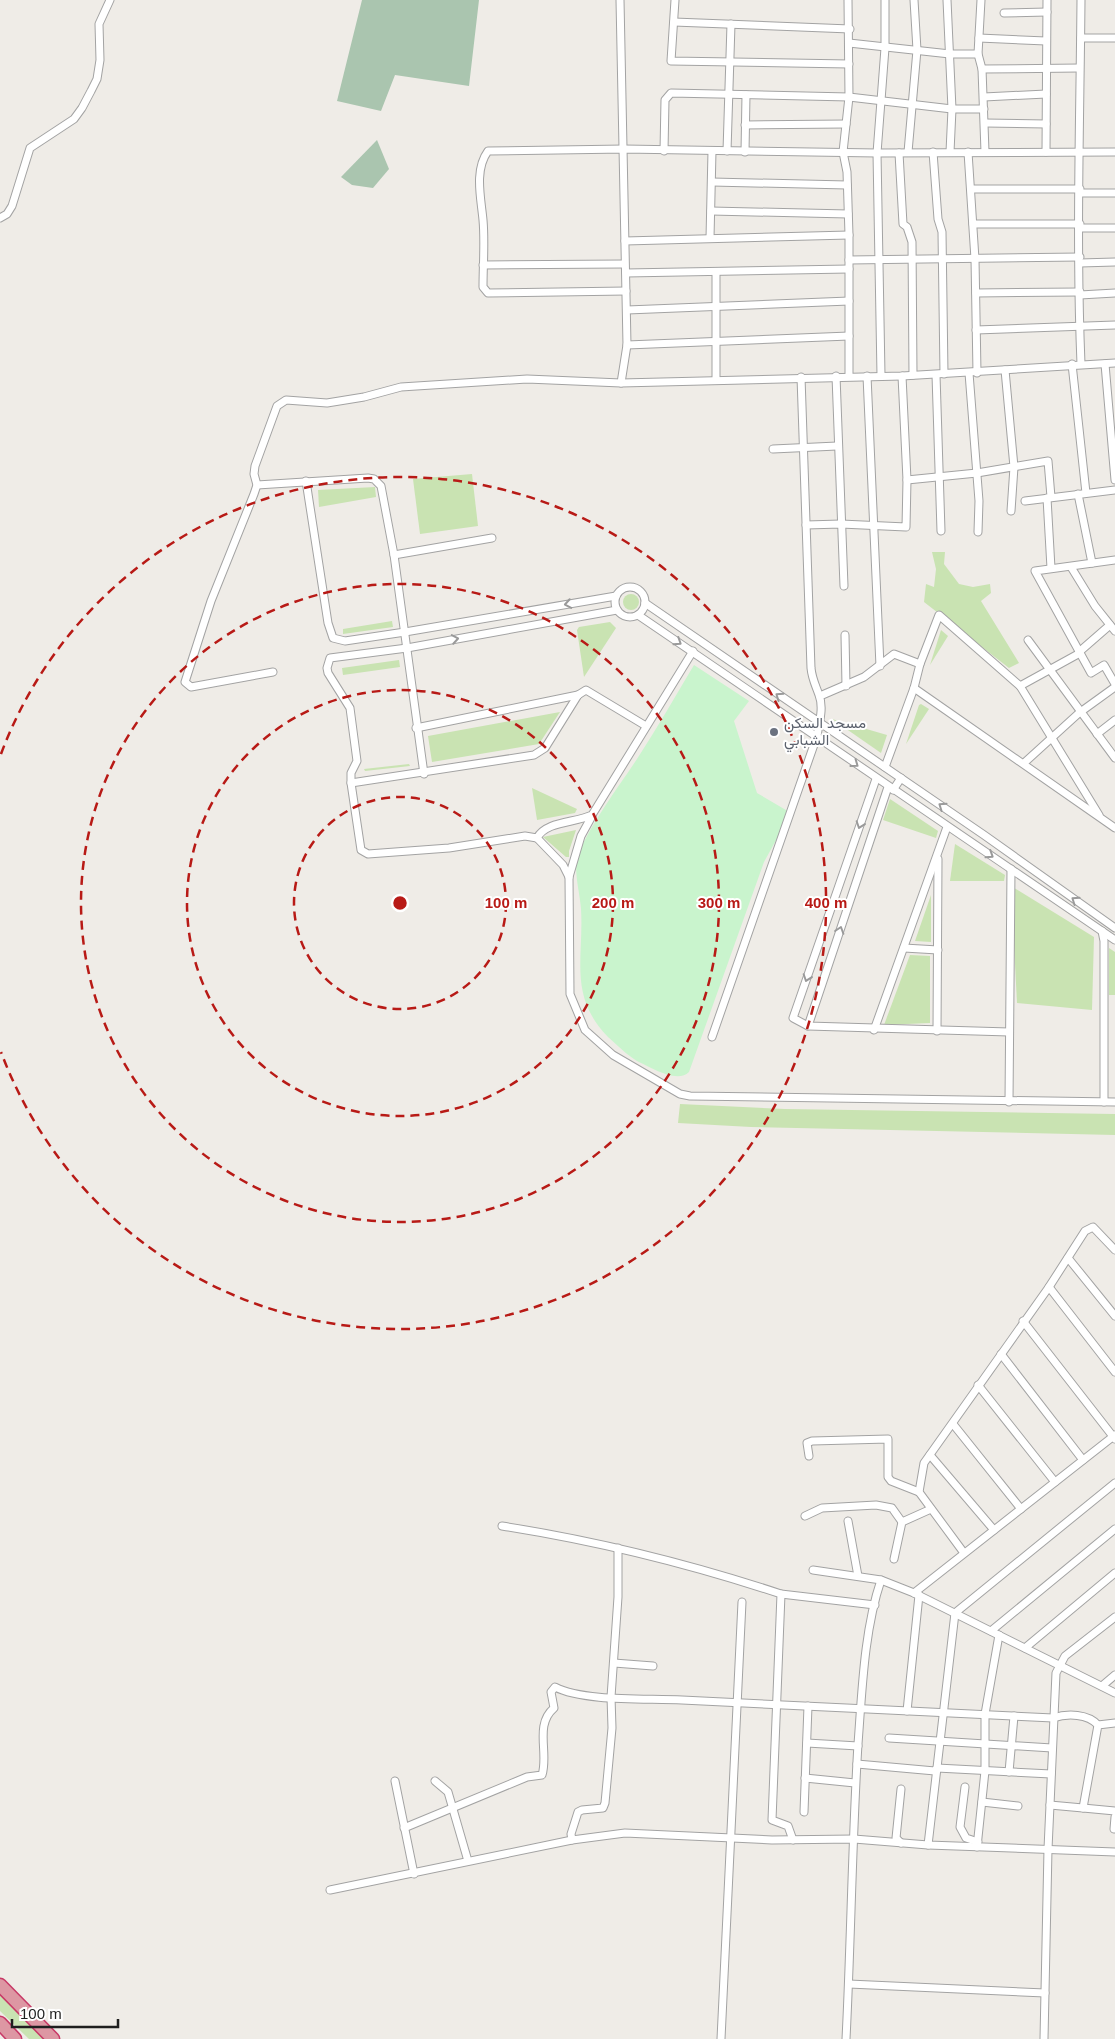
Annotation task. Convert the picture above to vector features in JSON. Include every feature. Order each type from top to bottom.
[{"type":"highway","points":[[0,1985],[53,2039]]},
{"type":"highway","points":[[0,2023],[15,2039]]},
{"type":"street","points":[[0,218],[7,214],[12,206],[30,148],[74,119],[92,91],[97,79],[100,60],[99,24],[110,0]]},
{"type":"street","points":[[620,0],[627,345],[621,383]]},
{"type":"street","points":[[675,0],[671,61],[849,64]]},
{"type":"street","points":[[848,0],[850,29],[849,97],[843,152],[847,185],[849,234],[850,376]]},
{"type":"street","points":[[880,375],[877,153],[885,48],[885,0]]},
{"type":"street","points":[[908,152],[914,105],[917,50],[914,0]]},
{"type":"street","points":[[947,0],[952,109],[950,152]]},
{"type":"street","points":[[981,0],[978,54],[982,68],[985,152]]},
{"type":"street","points":[[1046,152],[1047,0]]},
{"type":"street","points":[[1081,0],[1078,152],[1081,364]]},
{"type":"street","points":[[1004,13],[1047,12]]},
{"type":"street","points":[[674,22],[850,29]]},
{"type":"street","points":[[727,151],[731,24]]},
{"type":"street","points":[[979,38],[1046,41]]},
{"type":"street","points":[[1081,38],[1115,38]]},
{"type":"street","points":[[849,43],[950,54],[978,54]]},
{"type":"street","points":[[982,68],[1079,68]]},
{"type":"street","points":[[664,151],[665,100],[668,94],[849,97],[952,109],[984,109]]},
{"type":"street","points":[[984,97],[1046,94]]},
{"type":"street","points":[[745,152],[746,95]]},
{"type":"street","points":[[985,123],[1046,124]]},
{"type":"street","points":[[745,125],[846,124]]},
{"type":"street","points":[[626,291],[488,293],[483,287],[484,264],[480,182],[483,158],[488,151],[624,149],[877,153],[1115,152]]},
{"type":"street","points":[[710,238],[712,151]]},
{"type":"street","points":[[933,152],[944,260],[944,374]]},
{"type":"street","points":[[968,152],[976,293],[973,373],[979,501],[978,532]]},
{"type":"street","points":[[899,153],[903,224],[907,227],[912,242],[913,375]]},
{"type":"street","points":[[712,182],[847,185]]},
{"type":"street","points":[[971,189],[1115,193]]},
{"type":"street","points":[[711,211],[848,214]]},
{"type":"street","points":[[973,224],[1115,228]]},
{"type":"street","points":[[625,241],[849,234]]},
{"type":"street","points":[[849,260],[975,259],[1115,262]]},
{"type":"street","points":[[484,264],[624,264]]},
{"type":"street","points":[[626,273],[716,273],[849,269]]},
{"type":"street","points":[[716,273],[716,379]]},
{"type":"street","points":[[976,293],[1115,293]]},
{"type":"street","points":[[626,310],[849,301]]},
{"type":"street","points":[[976,330],[1115,326]]},
{"type":"street","points":[[627,345],[849,336]]},
{"type":"street","points":[[273,672],[190,687],[185,682],[211,601],[257,485],[254,474],[255,466],[267,432],[277,406],[286,400],[327,402],[364,397],[401,387],[527,379],[621,383],[836,376],[902,376],[973,373],[1072,364],[1115,363]]},
{"type":"street","points":[[1072,364],[1082,493],[1092,563]]},
{"type":"street","points":[[1105,364],[1115,480]]},
{"type":"street","points":[[1005,370],[1014,468],[1010,512]]},
{"type":"street","points":[[936,375],[941,478],[941,531]]},
{"type":"street","points":[[836,376],[837,446],[844,586]]},
{"type":"street","points":[[867,376],[880,666]]},
{"type":"street","points":[[806,525],[841,524],[906,527],[907,480],[902,376]]},
{"type":"street","points":[[712,1037],[817,736],[819,723],[820,696],[813,683],[811,668],[802,377]]},
{"type":"street","points":[[774,448],[837,446]]},
{"type":"street","points":[[907,480],[941,478],[1014,468],[1048,461],[1051,568]]},
{"type":"street","points":[[257,485],[368,478],[377,481],[382,489],[394,555],[416,728],[424,774]]},
{"type":"street","points":[[306,481],[328,623],[333,638],[345,641],[616,596],[627,587],[636,588],[643,594],[645,603],[638,615]]},
{"type":"street","points":[[1025,501],[1115,490]]},
{"type":"street","points":[[394,555],[492,538]]},
{"type":"street","points":[[1024,763],[1079,712],[1115,685],[1104,665],[1092,673],[1036,571],[1115,560]]},
{"type":"street","points":[[1020,686],[1080,652],[1113,628],[1095,606],[1071,567]]},
{"type":"street","points":[[616,596],[617,610]]},
{"type":"street","points":[[645,603],[902,778],[1115,928]]},
{"type":"street","points":[[569,876],[537,838],[525,836],[449,848],[368,854],[361,850],[351,783],[351,773],[357,761],[350,708],[328,673],[330,658],[407,648],[617,610],[627,616],[638,615],[817,736],[876,779],[1011,868],[1115,940]]},
{"type":"street","points":[[885,767],[914,688],[920,664],[939,615],[1020,686],[1101,818]]},
{"type":"street","points":[[845,635],[846,686]]},
{"type":"street","points":[[1028,640],[1079,712],[1115,758]]},
{"type":"street","points":[[694,652],[592,815],[581,836],[569,876],[570,994],[585,1030],[613,1055],[680,1094],[690,1096],[765,1099],[1115,1102]]},
{"type":"street","points":[[820,696],[846,686],[880,666],[894,654],[920,664]]},
{"type":"street","points":[[914,688],[1115,828]]},
{"type":"street","points":[[416,728],[578,695],[586,690],[646,726]]},
{"type":"street","points":[[351,783],[424,774],[534,755],[545,748],[578,695]]},
{"type":"street","points":[[1097,734],[1115,720]]},
{"type":"street","points":[[808,1026],[891,789],[902,778]]},
{"type":"street","points":[[876,779],[793,1018],[808,1026],[874,1030],[1010,1032]]},
{"type":"street","points":[[537,838],[541,830],[579,821],[592,815]]},
{"type":"street","points":[[874,1030],[948,827]]},
{"type":"street","points":[[937,1031],[938,853]]},
{"type":"street","points":[[1009,1102],[1011,868]]},
{"type":"street","points":[[1102,931],[1104,941],[1104,1102]]},
{"type":"street","points":[[904,948],[938,950]]},
{"type":"street","points":[[919,1492],[924,1463],[1088,1228],[1097,1229],[1115,1250]]},
{"type":"street","points":[[1068,1258],[1115,1316]]},
{"type":"street","points":[[1049,1286],[1115,1372]]},
{"type":"street","points":[[907,1710],[916,1594],[964,1553],[1114,1437],[1023,1321]]},
{"type":"street","points":[[1001,1354],[1083,1460]]},
{"type":"street","points":[[978,1385],[1055,1482]]},
{"type":"street","points":[[953,1424],[1021,1509]]},
{"type":"street","points":[[808,1456],[807,1443],[812,1441],[888,1439],[888,1478],[891,1482],[919,1492],[964,1553]]},
{"type":"street","points":[[930,1455],[994,1530]]},
{"type":"street","points":[[928,1845],[955,1613],[1115,1483]]},
{"type":"street","points":[[805,1516],[822,1508],[876,1505],[892,1508],[902,1522],[894,1559]]},
{"type":"street","points":[[902,1522],[931,1509]]},
{"type":"street","points":[[848,1521],[858,1576]]},
{"type":"street","points":[[502,1526],[567,1536],[660,1558],[781,1594],[875,1605]]},
{"type":"street","points":[[991,1631],[1115,1529]]},
{"type":"street","points":[[572,1840],[571,1834],[578,1812],[604,1808],[605,1803],[612,1728],[611,1697],[618,1597],[618,1548]]},
{"type":"street","points":[[813,1570],[881,1580],[916,1594],[1115,1693]]},
{"type":"street","points":[[1024,1648],[1115,1573]]},
{"type":"street","points":[[846,2039],[855,1783],[860,1707],[864,1661],[881,1580]]},
{"type":"street","points":[[781,1594],[772,1820],[788,1826],[793,1840]]},
{"type":"street","points":[[720,2039],[742,1602]]},
{"type":"street","points":[[1044,2039],[1048,1849],[1056,1673],[1065,1656],[1115,1617]]},
{"type":"street","points":[[978,1844],[985,1771],[985,1714],[999,1635]]},
{"type":"street","points":[[614,1663],[653,1666]]},
{"type":"street","points":[[1102,1686],[1115,1675]]},
{"type":"street","points":[[404,1828],[452,1806],[527,1776],[542,1775],[544,1725],[546,1715],[554,1708],[551,1692],[554,1688],[567,1693],[611,1697],[860,1707],[1053,1718],[1061,1715],[1089,1717],[1098,1726]]},
{"type":"street","points":[[804,1812],[808,1706]]},
{"type":"street","points":[[1009,1772],[1014,1716]]},
{"type":"street","points":[[1098,1726],[1115,1723]]},
{"type":"street","points":[[1083,1808],[1098,1726]]},
{"type":"street","points":[[888,1738],[1052,1748]]},
{"type":"street","points":[[807,1743],[858,1746]]},
{"type":"street","points":[[857,1764],[935,1771],[937,1768],[1051,1774]]},
{"type":"street","points":[[805,1778],[855,1783]]},
{"type":"street","points":[[395,1781],[414,1874]]},
{"type":"street","points":[[435,1781],[448,1792],[468,1861]]},
{"type":"street","points":[[965,1787],[960,1827],[966,1838],[978,1844]]},
{"type":"street","points":[[901,1789],[896,1838],[901,1843]]},
{"type":"street","points":[[982,1802],[1018,1806]]},
{"type":"street","points":[[1050,1805],[1115,1811]]},
{"type":"street","points":[[1114,1830],[1115,1817]]},
{"type":"street","points":[[330,1890],[572,1840],[625,1833],[731,1839],[854,1839],[928,1845],[978,1844],[1115,1852]]},
{"type":"street","points":[[849,1984],[1045,1993]]},
{"type":"green space","points":[[362,0],[479,0],[469,86],[395,75],[381,111],[337,101]]},
{"type":"green space","points":[[377,140],[389,169],[373,188],[352,185],[341,177]]},
{"type":"green space","points":[[472,474],[478,526],[420,534],[413,479]]},
{"type":"green space","points":[[375,487],[376,497],[319,507],[318,490]]},
{"type":"green space","points":[[932,552],[945,552],[944,564],[959,584],[973,587],[990,584],[991,593],[981,601],[1019,663],[1009,668],[924,602],[926,584],[934,587],[936,569]]},
{"type":"green space","points":[[631,594],[639,602],[631,610],[623,602]]},
{"type":"green space","points":[[392,621],[393,627],[343,634],[343,629]]},
{"type":"green space","points":[[610,622],[616,628],[584,677],[577,630],[579,627]]},
{"type":"green space","points":[[941,630],[948,636],[930,665]]},
{"type":"green space","points":[[399,660],[400,667],[343,675],[342,668]]},
{"type":"green space","points":[[694,665],[749,701],[734,721],[757,793],[791,813],[764,862],[689,1072],[678,1076],[663,1073],[630,1056],[608,1037],[595,1022],[587,1007],[581,976],[581,909],[576,865],[579,852],[606,804],[644,747]]},
{"type":"green space","points":[[921,704],[929,709],[906,744],[919,705]]},
{"type":"green space","points":[[560,712],[539,744],[432,762],[428,736]]},
{"type":"green space","points":[[832,719],[887,735],[881,753]]},
{"type":"green space","points":[[409,764],[410,766],[365,771],[364,769]]},
{"type":"green space","points":[[532,788],[577,809],[575,813],[537,820]]},
{"type":"green space","points":[[890,799],[938,831],[936,838],[883,820]]},
{"type":"green space","points":[[576,830],[569,851],[569,857],[566,857],[543,837]]},
{"type":"green space","points":[[955,844],[1005,875],[1004,881],[950,881]]},
{"type":"green space","points":[[1011,886],[1094,937],[1092,1010],[1017,1003]]},
{"type":"green space","points":[[931,895],[931,942],[915,941]]},
{"type":"green space","points":[[1109,948],[1115,952],[1115,995],[1109,995]]},
{"type":"green space","points":[[910,955],[930,956],[930,1023],[884,1025]]},
{"type":"green space","points":[[680,1104],[785,1109],[1115,1114],[1115,1135],[751,1127],[678,1123]]},
{"type":"green space","points":[[0,1993],[45,2039],[29,2039],[0,2011]]},
{"type":"place","name":"مسجد السكن الشبابي","points":[[774,732]]}]
